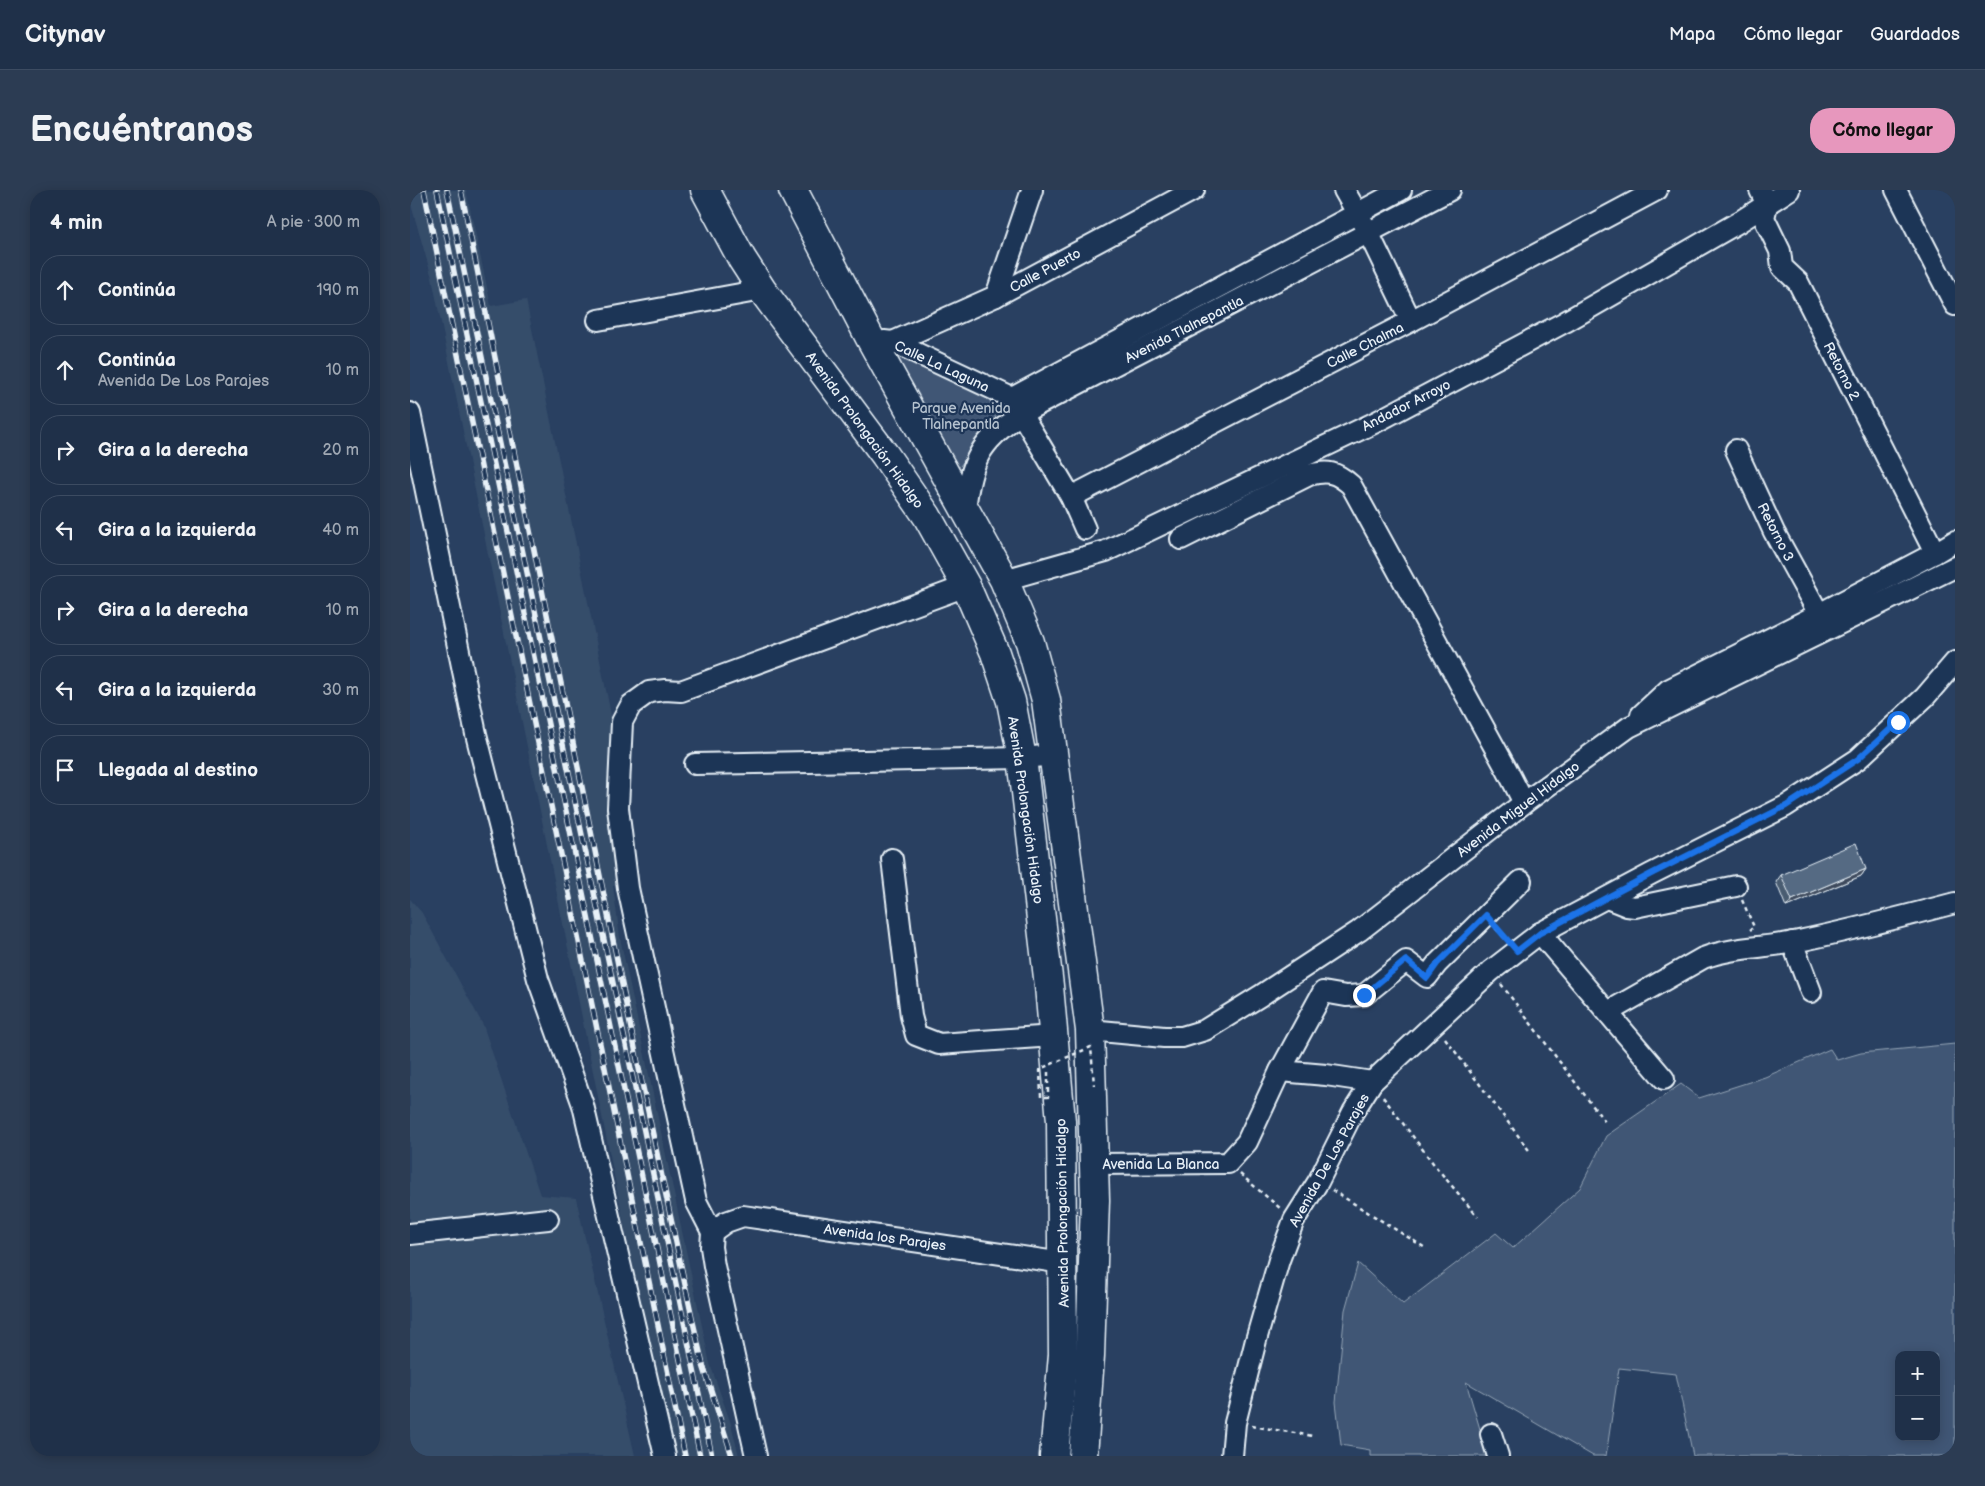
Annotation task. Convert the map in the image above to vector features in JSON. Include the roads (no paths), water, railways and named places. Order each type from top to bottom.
[{"type":"highway","name":"Avenida Prolongación Hidalgo","points":[[705,190],[742,259],[762,290],[890,462],[927,516],[966,586],[998,661],[1011,701],[1022,758],[1049,986],[1061,1121],[1063,1355],[1054,1456]]},
{"type":"highway","name":"Avenida Prolongación Hidalgo","points":[[792,190],[881,340],[965,509],[1004,580],[1030,642],[1046,700],[1055,755],[1090,1030],[1095,1200],[1090,1356],[1083,1456]]},
{"type":"highway","points":[[1049,986],[1090,1030],[1070,1099],[1061,1121]]},
{"type":"highway","points":[[1063,1355],[1090,1356]]},
{"type":"street","points":[[996,296],[1032,190]]},
{"type":"street","name":"Calle Puerto","points":[[881,340],[996,296],[1194,190]]},
{"type":"street","points":[[1344,190],[1369,234],[1411,321]]},
{"type":"street","name":"Avenida Tlalnepantla","points":[[965,509],[968,481],[976,457],[1004,425],[1017,406],[1357,213],[1401,190]]},
{"type":"street","name":"Avenida Tlalnepantla","points":[[1017,406],[1369,234],[1450,190]]},
{"type":"street","name":"Calle Chalma","points":[[1071,497],[1411,321],[1657,190]]},
{"type":"street","name":"Andador Arroyo","points":[[1004,580],[1106,551],[1376,422],[1565,322],[1740,222],[1763,197],[1789,190]]},
{"type":"street","points":[[1896,190],[1955,305]]},
{"type":"street","name":"Retorno 2","points":[[1763,197],[1764,218],[1780,251],[1782,267],[1798,282],[1935,553]]},
{"type":"street","points":[[598,320],[762,290]]},
{"type":"street","name":"Calle La Laguna","points":[[881,340],[1017,406]]},
{"type":"street","points":[[1017,406],[1071,497],[1085,529]]},
{"type":"street","points":[[410,413],[476,734],[538,979],[583,1105],[664,1456]]},
{"type":"street","name":"Retorno 3","points":[[1736,450],[1774,532],[1819,614]]},
{"type":"street","points":[[1181,539],[1308,475],[1324,471],[1341,476],[1351,485],[1524,803]]},
{"type":"street","points":[[1629,727],[1668,690],[1819,614],[1955,541]]},
{"type":"street","name":"Avenida Miguel Hidalgo","points":[[1090,1030],[1164,1037],[1182,1037],[1205,1030],[1359,931],[1524,803],[1629,727],[1955,567]]},
{"type":"street","points":[[756,1456],[714,1266],[711,1247],[712,1232],[696,1201],[628,888],[618,808],[622,722],[631,704],[648,692],[681,691],[966,586]]},
{"type":"street","name":"Avenida De Los Parajes","points":[[1232,1456],[1236,1423],[1258,1331],[1279,1260],[1294,1220],[1318,1182],[1353,1112],[1372,1082],[1491,970],[1540,933],[1651,874],[1786,806],[1858,759],[1925,697],[1955,662]]},
{"type":"street","points":[[695,764],[1022,758],[1055,755]]},
{"type":"street","points":[[892,859],[911,1016],[916,1035],[939,1044],[1054,1036]]},
{"type":"street","points":[[1372,1082],[1280,1071],[1323,992],[1346,996],[1364,995],[1406,960],[1427,978],[1437,964],[1521,882]]},
{"type":"street","points":[[1607,898],[1627,906],[1635,906],[1736,886]]},
{"type":"street","points":[[1608,1012],[1716,953],[1792,942],[1870,925],[1955,903]]},
{"type":"street","points":[[1540,933],[1664,1079]]},
{"type":"street","points":[[1792,942],[1810,992]]},
{"type":"street","name":"Avenida La Blanca","points":[[1094,1164],[1228,1163],[1247,1142],[1280,1071]]},
{"type":"street","name":"Avenida los Parajes","points":[[712,1232],[726,1222],[743,1216],[1063,1263]]},
{"type":"street","points":[[410,1234],[548,1219]]},
{"type":"street","points":[[1491,1434],[1498,1456]]},
{"type":"railway","points":[[424,190],[685,1456]]},
{"type":"railway","points":[[437,190],[700,1456]]},
{"type":"railway","points":[[447,190],[712,1456]]},
{"type":"railway","points":[[461,190],[642,1083],[693,1322],[703,1365],[732,1456]]},
{"type":"park label","name":"Parque Avenida Tlalnepantla","points":[[961,416]]}]
